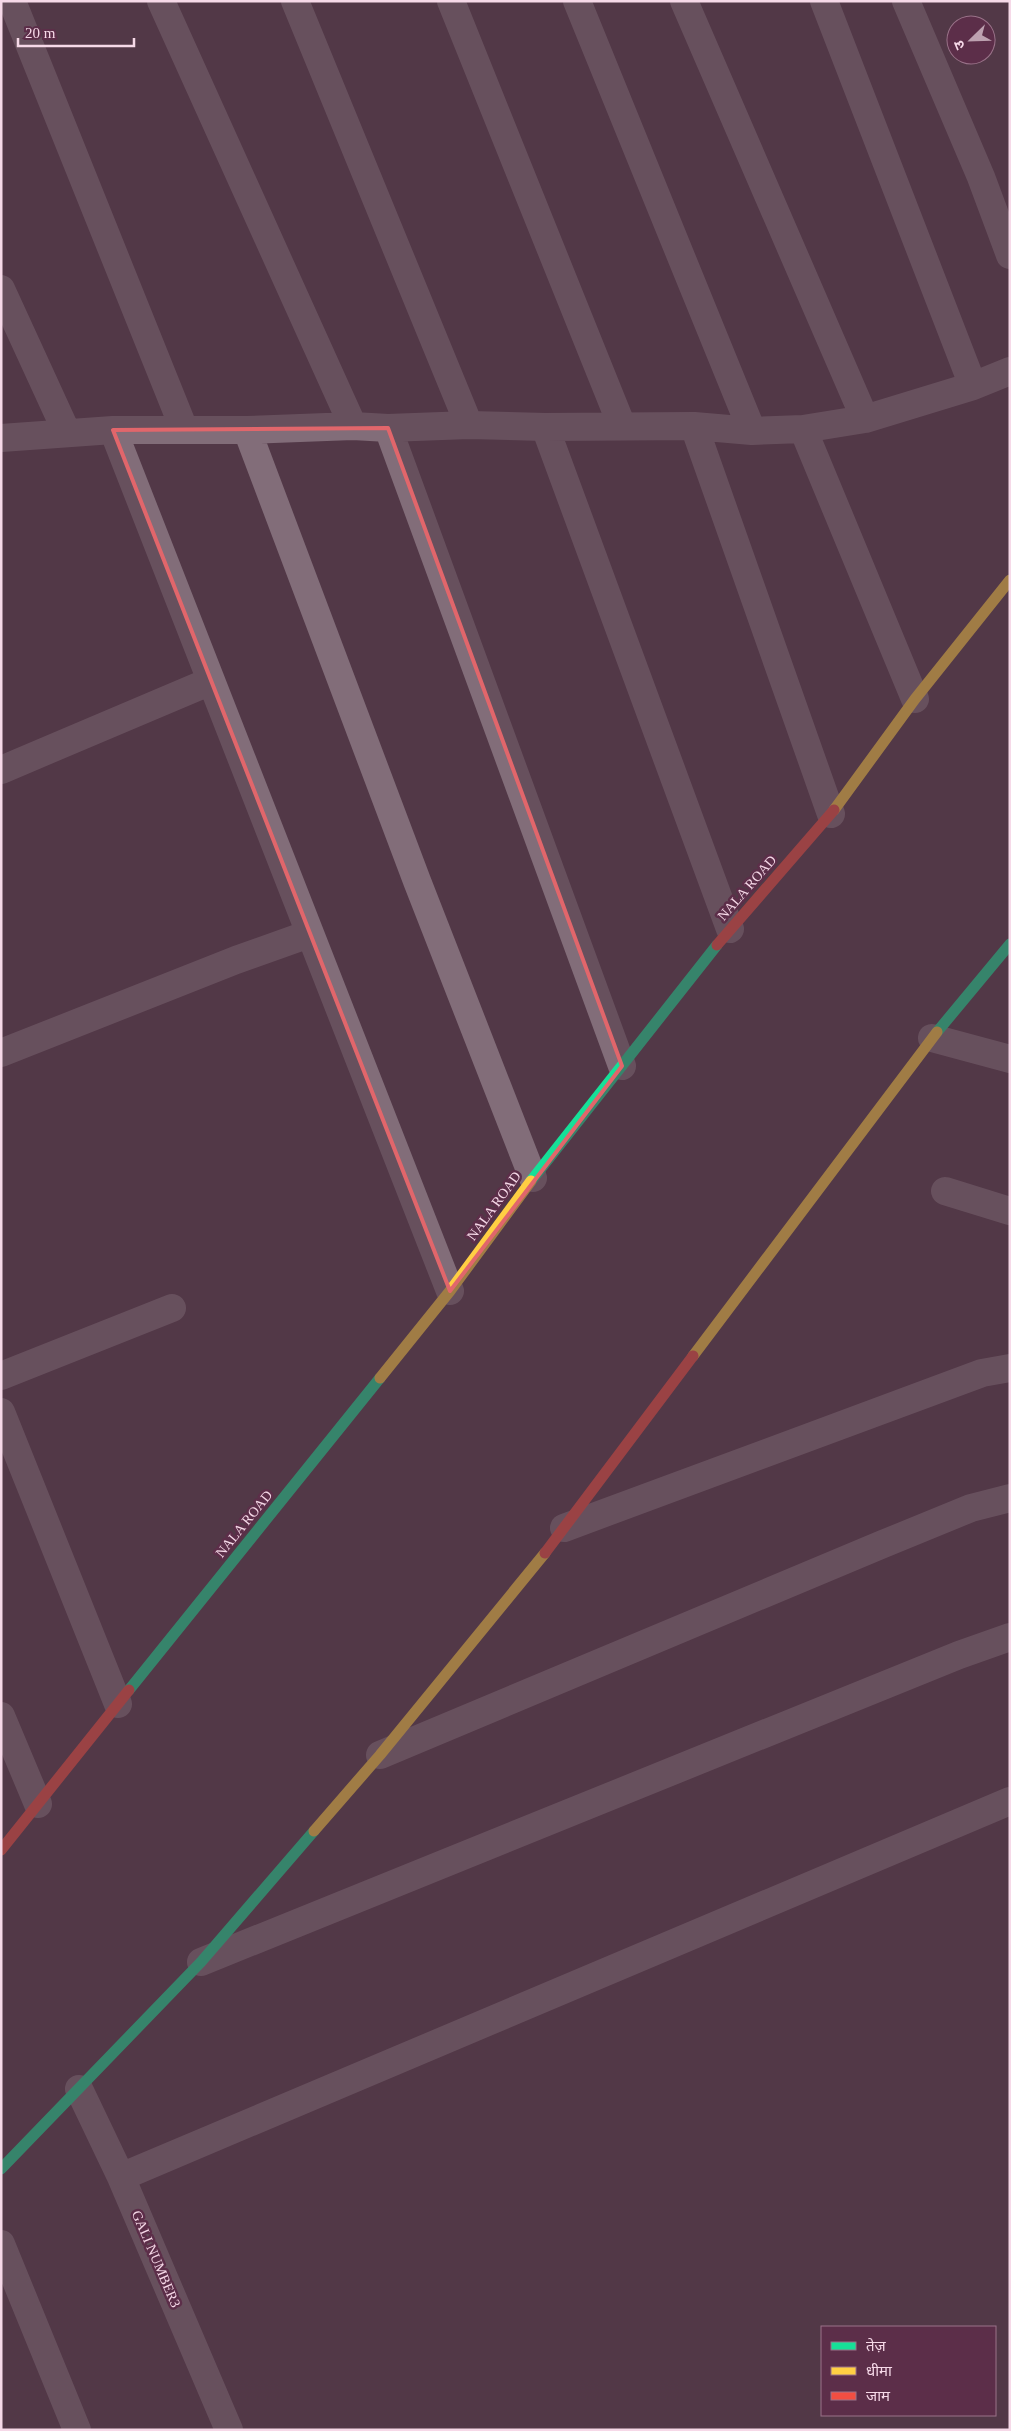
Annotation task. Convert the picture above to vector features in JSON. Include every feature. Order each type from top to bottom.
[{"type":"street","points":[[12,1],[184,429]]},
{"type":"street","points":[[161,1],[353,426]]},
{"type":"street","points":[[295,1],[469,425]]},
{"type":"street","points":[[451,1],[622,426]]},
{"type":"street","points":[[577,1],[752,431]]},
{"type":"street","points":[[684,1],[866,419]]},
{"type":"street","points":[[824,1],[973,386]]},
{"type":"street","points":[[906,1],[981,177],[1010,255]]},
{"type":"street","points":[[1,288],[67,433]]},
{"type":"street","points":[[1,438],[113,430],[247,430],[353,426],[388,428],[469,425],[545,427],[694,426],[752,431],[803,429],[866,419],[973,386],[1010,372]]},
{"type":"street","points":[[694,426],[831,814]]},
{"type":"street","points":[[545,427],[730,929]]},
{"type":"street","points":[[388,428],[622,1066]]},
{"type":"street","points":[[803,429],[915,699]]},
{"type":"street","points":[[113,430],[450,1291]]},
{"type":"street","points":[[247,430],[417,881],[534,1178]]},
{"type":"street","name":"NALA ROAD","points":[[1,1850],[450,1291],[534,1178],[730,929],[831,814],[915,699],[1010,580]]},
{"type":"street","points":[[1,770],[211,681]]},
{"type":"street","points":[[1,1053],[236,960],[310,934]]},
{"type":"street","points":[[1,2169],[201,1962],[380,1755],[530,1574],[932,1038],[1010,944]]},
{"type":"street","points":[[932,1038],[1010,1059]]},
{"type":"street","points":[[945,1191],[1010,1211]]},
{"type":"street","points":[[1,1376],[172,1308]]},
{"type":"street","points":[[564,1528],[982,1373],[1010,1368]]},
{"type":"street","points":[[1,1412],[118,1704]]},
{"type":"street","points":[[380,1755],[892,1540],[971,1508],[1010,1498]]},
{"type":"street","points":[[201,1962],[959,1655],[1010,1637]]},
{"type":"street","points":[[1,1716],[38,1804]]},
{"type":"street","points":[[121,2177],[1010,1800]]},
{"type":"street","name":"GALI NUMBER3","points":[[79,2089],[121,2177],[229,2430]]},
{"type":"street","points":[[1,2244],[77,2430]]},
{"type":"highlighted area","points":[[388,428],[622,1066],[450,1291],[113,430]]},
{"type":"traffic: fast","points":[[937,1032],[1010,944]]},
{"type":"traffic: fast","points":[[531,1181],[717,945]]},
{"type":"traffic: fast","points":[[129,1690],[380,1378]]},
{"type":"traffic: fast","points":[[1,2169],[201,1962],[314,1831]]},
{"type":"traffic: slow","points":[[834,810],[915,699],[1010,580]]},
{"type":"traffic: slow","points":[[693,1356],[937,1032]]},
{"type":"traffic: slow","points":[[380,1378],[450,1291],[531,1181]]},
{"type":"traffic: slow","points":[[314,1831],[380,1755],[545,1553]]},
{"type":"traffic: jam","points":[[717,945],[834,810]]},
{"type":"traffic: jam","points":[[545,1553],[693,1356]]},
{"type":"traffic: jam","points":[[1,1850],[129,1690]]}]
